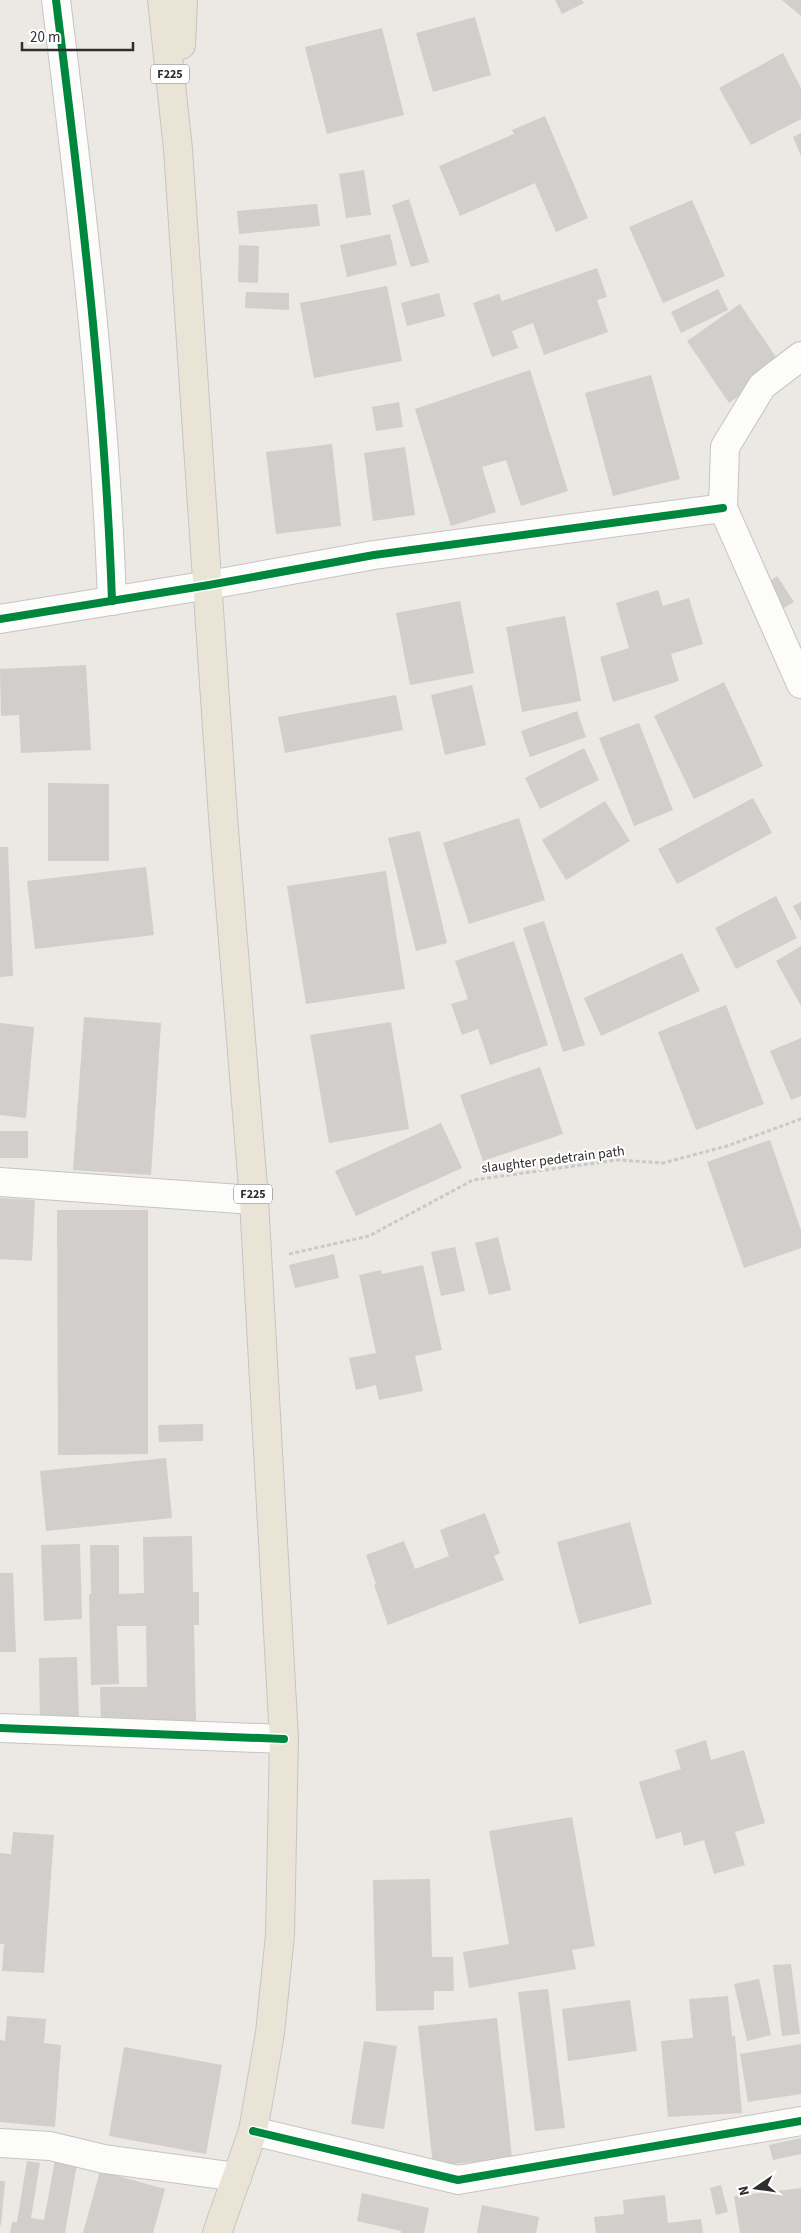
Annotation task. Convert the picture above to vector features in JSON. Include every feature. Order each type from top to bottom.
[{"type":"main road","name":"F225","points":[[162,0],[178,148],[209,585],[223,817],[254,1200],[284,1739],[280,1935],[270,2033],[253,2131],[217,2233]]},
{"type":"main road","name":"F225","points":[[178,148],[183,0]]},
{"type":"street","points":[[56,0],[76,166],[108,494],[112,601]]},
{"type":"street","points":[[801,356],[762,386],[725,447],[723,508],[801,684]]},
{"type":"street","points":[[0,619],[209,585],[374,555],[723,508]]},
{"type":"street","points":[[0,1182],[254,1200]]},
{"type":"street","points":[[0,1728],[284,1739]]},
{"type":"street","points":[[253,2131],[458,2180],[801,2121]]},
{"type":"street","points":[[0,2143],[50,2146],[104,2159],[237,2176]]},
{"type":"building","points":[[555,0],[582,0],[584,3],[562,14]]},
{"type":"building","points":[[782,0],[801,0],[801,16]]},
{"type":"building","points":[[475,17],[491,75],[433,92],[416,33]]},
{"type":"building","points":[[382,28],[404,115],[327,134],[305,47]]},
{"type":"building","points":[[783,53],[801,88],[801,119],[751,145],[719,88]]},
{"type":"building","points":[[545,116],[588,218],[556,232],[535,183],[460,216],[439,166],[514,134],[512,130]]},
{"type":"building","points":[[801,133],[801,156],[793,137]]},
{"type":"building","points":[[364,170],[371,215],[346,218],[339,174]]},
{"type":"building","points":[[409,199],[429,262],[411,267],[392,205]]},
{"type":"building","points":[[692,200],[725,276],[663,303],[629,227]]},
{"type":"building","points":[[317,204],[320,226],[239,234],[237,211]]},
{"type":"building","points":[[390,234],[397,265],[347,277],[340,245]]},
{"type":"building","points":[[239,245],[259,246],[258,283],[238,282]]},
{"type":"building","points":[[597,268],[607,297],[597,300],[608,332],[544,355],[533,323],[512,331],[518,348],[492,357],[473,303],[499,294],[502,301]]},
{"type":"building","points":[[387,286],[402,361],[314,378],[300,303]]},
{"type":"building","points":[[718,289],[728,310],[681,333],[671,312]]},
{"type":"building","points":[[246,292],[289,293],[289,310],[245,308]]},
{"type":"building","points":[[439,293],[445,316],[407,326],[401,303]]},
{"type":"building","points":[[740,304],[782,366],[729,403],[687,341]]},
{"type":"building","points":[[530,370],[568,491],[521,506],[506,460],[482,467],[496,512],[451,526],[415,409]]},
{"type":"building","points":[[651,375],[680,479],[613,496],[585,393]]},
{"type":"building","points":[[399,402],[403,427],[376,431],[372,407]]},
{"type":"building","points":[[332,444],[341,526],[276,534],[266,452]]},
{"type":"building","points":[[405,447],[415,515],[373,521],[364,453]]},
{"type":"building","points":[[777,576],[794,602],[777,612],[761,588]]},
{"type":"building","points":[[658,590],[663,606],[689,598],[703,644],[671,654],[679,681],[613,702],[600,657],[629,648],[616,603]]},
{"type":"building","points":[[460,601],[474,673],[410,685],[396,613]]},
{"type":"building","points":[[565,616],[581,701],[522,712],[506,627]]},
{"type":"building","points":[[86,665],[91,750],[21,753],[19,715],[1,716],[0,669]]},
{"type":"building","points":[[724,682],[763,766],[694,799],[654,716]]},
{"type":"building","points":[[472,685],[486,745],[445,755],[431,695]]},
{"type":"building","points":[[396,695],[403,730],[285,753],[278,717]]},
{"type":"building","points":[[577,711],[586,737],[530,757],[521,731]]},
{"type":"building","points":[[639,723],[673,810],[634,826],[599,738]]},
{"type":"building","points":[[584,748],[599,780],[540,809],[525,778]]},
{"type":"building","points":[[48,783],[109,784],[109,861],[48,861]]},
{"type":"building","points":[[753,798],[772,833],[677,884],[658,849]]},
{"type":"building","points":[[605,801],[630,841],[566,880],[542,840]]},
{"type":"building","points":[[519,818],[545,900],[469,924],[443,843]]},
{"type":"building","points":[[420,831],[447,943],[416,951],[388,838]]},
{"type":"building","points":[[0,847],[8,847],[13,976],[0,977]]},
{"type":"building","points":[[146,867],[154,935],[35,949],[27,881]]},
{"type":"building","points":[[386,871],[405,989],[306,1004],[287,886]]},
{"type":"building","points":[[776,896],[797,938],[736,969],[715,928]]},
{"type":"building","points":[[801,902],[801,921],[793,906]]},
{"type":"building","points":[[544,921],[585,1045],[563,1052],[523,928]]},
{"type":"building","points":[[514,941],[548,1045],[490,1065],[478,1029],[462,1035],[451,1004],[468,999],[455,961]]},
{"type":"building","points":[[801,946],[801,1006],[776,961]]},
{"type":"building","points":[[682,953],[700,991],[601,1036],[584,998]]},
{"type":"building","points":[[726,1005],[764,1104],[696,1130],[658,1032]]},
{"type":"building","points":[[84,1017],[161,1023],[151,1175],[73,1170]]},
{"type":"building","points":[[391,1022],[409,1129],[329,1143],[310,1035]]},
{"type":"building","points":[[0,1023],[34,1027],[26,1118],[0,1115]]},
{"type":"building","points":[[801,1038],[801,1096],[791,1100],[770,1051]]},
{"type":"building","points":[[540,1067],[563,1134],[483,1161],[460,1095]]},
{"type":"building","points":[[441,1123],[462,1168],[356,1216],[335,1171]]},
{"type":"building","points":[[0,1131],[28,1131],[28,1158],[0,1158]]},
{"type":"building","points":[[770,1140],[801,1230],[801,1248],[744,1268],[707,1162]]},
{"type":"building","points":[[0,1198],[35,1200],[32,1261],[0,1259]]},
{"type":"building","points":[[57,1210],[148,1210],[148,1454],[58,1455]]},
{"type":"building","points":[[498,1237],[511,1290],[489,1295],[475,1243]]},
{"type":"building","points":[[455,1247],[465,1291],[441,1296],[431,1252]]},
{"type":"building","points":[[334,1254],[339,1278],[295,1288],[289,1265]]},
{"type":"building","points":[[423,1265],[442,1350],[415,1356],[423,1391],[379,1400],[376,1385],[356,1390],[349,1358],[376,1353],[359,1275],[381,1270],[382,1274]]},
{"type":"building","points":[[203,1424],[203,1441],[159,1442],[158,1425]]},
{"type":"building","points":[[166,1458],[172,1518],[46,1531],[40,1471]]},
{"type":"building","points":[[485,1513],[500,1553],[494,1556],[504,1580],[388,1625],[366,1555],[404,1541],[415,1569],[449,1556],[440,1530]]},
{"type":"building","points":[[630,1522],[652,1604],[579,1624],[557,1542]]},
{"type":"building","points":[[192,1536],[193,1592],[199,1592],[199,1625],[194,1625],[196,1721],[101,1723],[100,1687],[147,1687],[146,1626],[117,1626],[119,1684],[91,1685],[90,1545],[119,1545],[119,1594],[144,1593],[143,1537]]},
{"type":"building","points":[[80,1544],[82,1619],[44,1621],[41,1545]]},
{"type":"building","points":[[0,1573],[13,1573],[16,1652],[0,1652]]},
{"type":"building","points":[[77,1657],[79,1723],[40,1724],[39,1658]]},
{"type":"building","points":[[706,1740],[711,1760],[744,1750],[765,1823],[735,1832],[745,1865],[714,1874],[704,1840],[684,1846],[681,1832],[656,1839],[639,1782],[681,1769],[675,1750]]},
{"type":"building","points":[[572,1817],[595,1946],[572,1950],[576,1969],[469,1988],[463,1952],[509,1944],[489,1831]]},
{"type":"building","points":[[13,1832],[54,1835],[44,1973],[2,1971],[4,1944],[0,1944],[0,1853],[11,1854]]},
{"type":"building","points":[[430,1879],[432,1957],[453,1957],[454,1991],[434,1991],[434,2010],[376,2011],[373,1880]]},
{"type":"building","points":[[791,1964],[800,2034],[782,2036],[773,1965]]},
{"type":"building","points":[[759,1979],[771,2035],[747,2041],[734,1984]]},
{"type":"building","points":[[548,1989],[565,2128],[535,2131],[518,1992]]},
{"type":"building","points":[[728,1996],[732,2036],[735,2036],[742,2113],[668,2117],[661,2041],[693,2038],[689,1999]]},
{"type":"building","points":[[630,2000],[637,2051],[568,2061],[562,2009]]},
{"type":"building","points":[[7,2016],[46,2019],[44,2043],[61,2045],[55,2127],[0,2122],[0,2040],[5,2041]]},
{"type":"building","points":[[497,2018],[512,2158],[433,2166],[418,2026]]},
{"type":"building","points":[[364,2041],[397,2046],[384,2129],[351,2124]]},
{"type":"building","points":[[801,2044],[801,2094],[748,2102],[740,2054]]},
{"type":"building","points":[[124,2047],[222,2065],[206,2154],[109,2136]]},
{"type":"building","points":[[801,2138],[801,2154],[773,2160],[769,2145]]},
{"type":"building","points":[[55,2160],[77,2164],[65,2233],[10,2233],[12,2222],[17,2222],[27,2161],[40,2163],[31,2218],[44,2220]]},
{"type":"building","points":[[100,2171],[165,2189],[153,2233],[83,2233]]},
{"type":"building","points":[[0,2181],[5,2181],[1,2225],[0,2225]]},
{"type":"building","points":[[721,2185],[728,2212],[716,2215],[710,2188]]},
{"type":"building","points":[[801,2188],[801,2233],[740,2233],[734,2196]]},
{"type":"building","points":[[362,2193],[429,2208],[424,2233],[401,2233],[401,2231],[357,2221]]},
{"type":"building","points":[[665,2195],[668,2223],[701,2219],[703,2233],[596,2233],[594,2217],[624,2214],[623,2200]]},
{"type":"building","points":[[482,2205],[539,2217],[536,2233],[477,2233]]},
{"type":"cycle path","points":[[56,0],[83,225],[98,375],[109,526],[112,601]]},
{"type":"cycle path","points":[[0,619],[209,585],[374,555],[723,508]]},
{"type":"cycle path","points":[[0,1728],[284,1739]]},
{"type":"cycle path","points":[[253,2131],[458,2180],[801,2121]]}]
